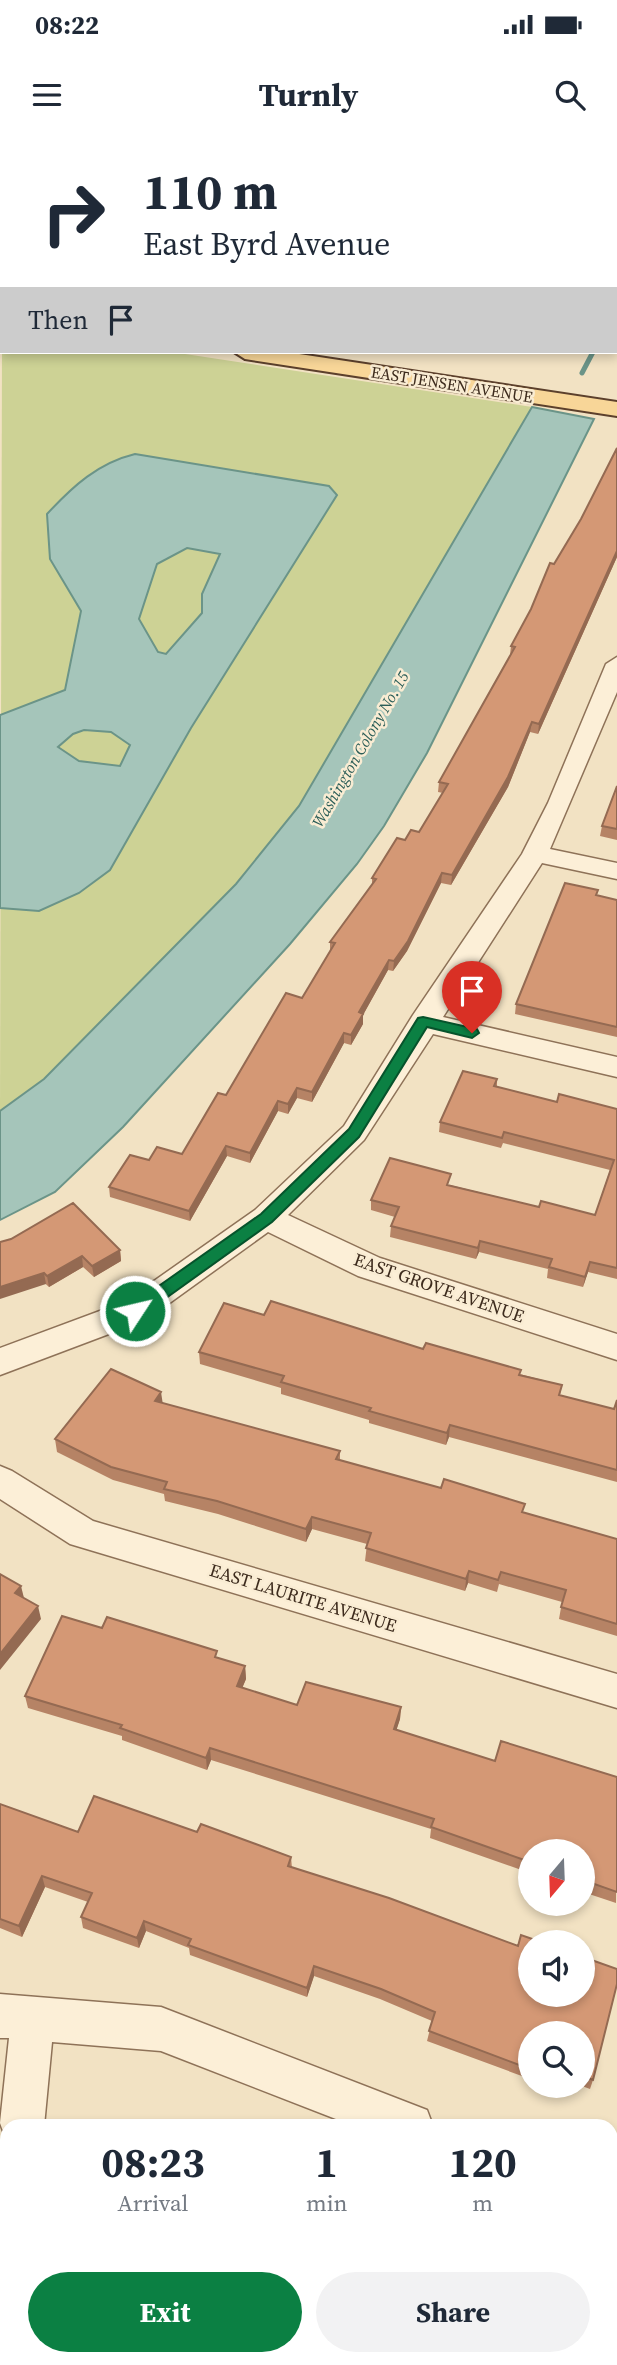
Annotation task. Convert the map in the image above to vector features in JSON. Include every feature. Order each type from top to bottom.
[{"type":"main road","name":"EAST JENSEN AVENUE","points":[[259,354],[617,409]]},
{"type":"main road","name":"EAST JENSEN AVENUE","points":[[370,354],[617,391]]},
{"type":"street","points":[[0,1362],[135,1311],[266,1218],[354,1133],[423,1021],[535,854],[610,698],[617,664]]},
{"type":"street","points":[[535,854],[617,871]]},
{"type":"street","points":[[423,1021],[617,1066]]},
{"type":"street","name":"EAST GROVE AVENUE","points":[[266,1218],[369,1267],[617,1347]]},
{"type":"street","name":"EAST LAURITE AVENUE","points":[[0,1481],[83,1533],[617,1691]]},
{"type":"street","points":[[22,2119],[16,2017],[161,2029],[393,2119]]},
{"type":"green space","points":[[2,354],[185,354],[532,407],[299,806],[236,884],[44,1079],[0,1111]]},
{"type":"water","points":[[532,407],[594,419],[427,753],[384,826],[357,864],[290,944],[123,1127],[55,1192],[0,1220],[0,1111],[44,1079],[236,884],[299,806]]},
{"type":"water","points":[[135,454],[329,486],[337,495],[191,728],[110,870],[79,893],[39,911],[0,908],[0,715],[65,690],[81,611],[50,559],[47,514],[87,477]],"holes":[[[187,548],[220,554],[202,594],[202,613],[166,654],[158,652],[139,619],[157,564]],[[84,730],[111,732],[130,745],[120,766],[79,761],[58,747],[73,734]]]},
{"type":"building","points":[[617,448],[617,551],[539,724],[532,722],[508,777],[452,875],[442,873],[408,941],[394,961],[389,960],[359,1012],[363,1014],[351,1035],[344,1033],[312,1092],[297,1088],[288,1104],[278,1101],[250,1153],[226,1146],[189,1211],[109,1187],[130,1155],[149,1160],[157,1147],[182,1154],[218,1093],[226,1095],[286,993],[302,998],[335,943],[330,942],[376,879],[372,878],[397,838],[405,840],[411,830],[419,832],[448,784],[439,782],[515,647],[511,646],[531,609],[550,563],[554,564],[581,519]]},
{"type":"building","points":[[617,786],[617,829],[602,826]]},
{"type":"building","points":[[565,883],[598,890],[596,895],[617,900],[617,1027],[516,1004]]},
{"type":"building","points":[[463,1071],[497,1079],[494,1086],[557,1102],[559,1094],[617,1109],[617,1268],[590,1262],[585,1277],[549,1267],[552,1259],[480,1241],[478,1248],[391,1226],[399,1207],[371,1200],[390,1158],[451,1174],[447,1185],[539,1207],[541,1201],[595,1215],[614,1160],[504,1132],[502,1138],[440,1122]]},
{"type":"building","points":[[73,1203],[120,1250],[92,1266],[82,1256],[47,1276],[44,1273],[0,1287],[0,1242],[11,1239]]},
{"type":"building","points":[[271,1301],[423,1349],[426,1343],[521,1370],[519,1375],[562,1385],[559,1395],[614,1409],[617,1400],[617,1470],[450,1425],[447,1433],[369,1411],[371,1408],[281,1382],[284,1376],[199,1352],[224,1303],[264,1315]]},
{"type":"building","points":[[111,1369],[161,1392],[155,1401],[340,1451],[336,1459],[441,1488],[444,1479],[525,1504],[522,1512],[617,1539],[617,1624],[561,1607],[566,1590],[501,1572],[498,1580],[469,1571],[466,1579],[366,1548],[371,1533],[312,1517],[306,1529],[217,1501],[164,1489],[167,1482],[111,1467],[55,1439]]},
{"type":"building","points":[[0,1574],[21,1586],[15,1593],[38,1606],[0,1654]]},
{"type":"building","points":[[62,1616],[102,1628],[107,1617],[217,1651],[215,1657],[245,1666],[237,1686],[297,1705],[306,1682],[401,1707],[394,1729],[495,1761],[501,1741],[617,1777],[617,1892],[595,1884],[595,1839],[518,1839],[518,1858],[431,1827],[434,1819],[210,1748],[206,1758],[120,1728],[122,1725],[25,1696]]},
{"type":"building","points":[[94,1796],[197,1832],[201,1824],[291,1857],[288,1866],[389,1898],[518,1946],[518,2007],[595,2007],[595,1961],[617,1969],[617,1984],[595,2072],[595,2021],[518,2021],[518,2064],[429,2031],[435,2012],[381,1989],[314,1966],[307,1988],[188,1945],[191,1939],[144,1921],[137,1938],[81,1917],[92,1893],[42,1876],[19,1926],[0,1919],[0,1804],[78,1832]]},
{"type":"waterway","name":"Washington Colony No. 15","points":[[582,373],[592,354]]},
{"type":"route","points":[[135,1311],[266,1218],[354,1133],[423,1021],[472,1033]]}]
